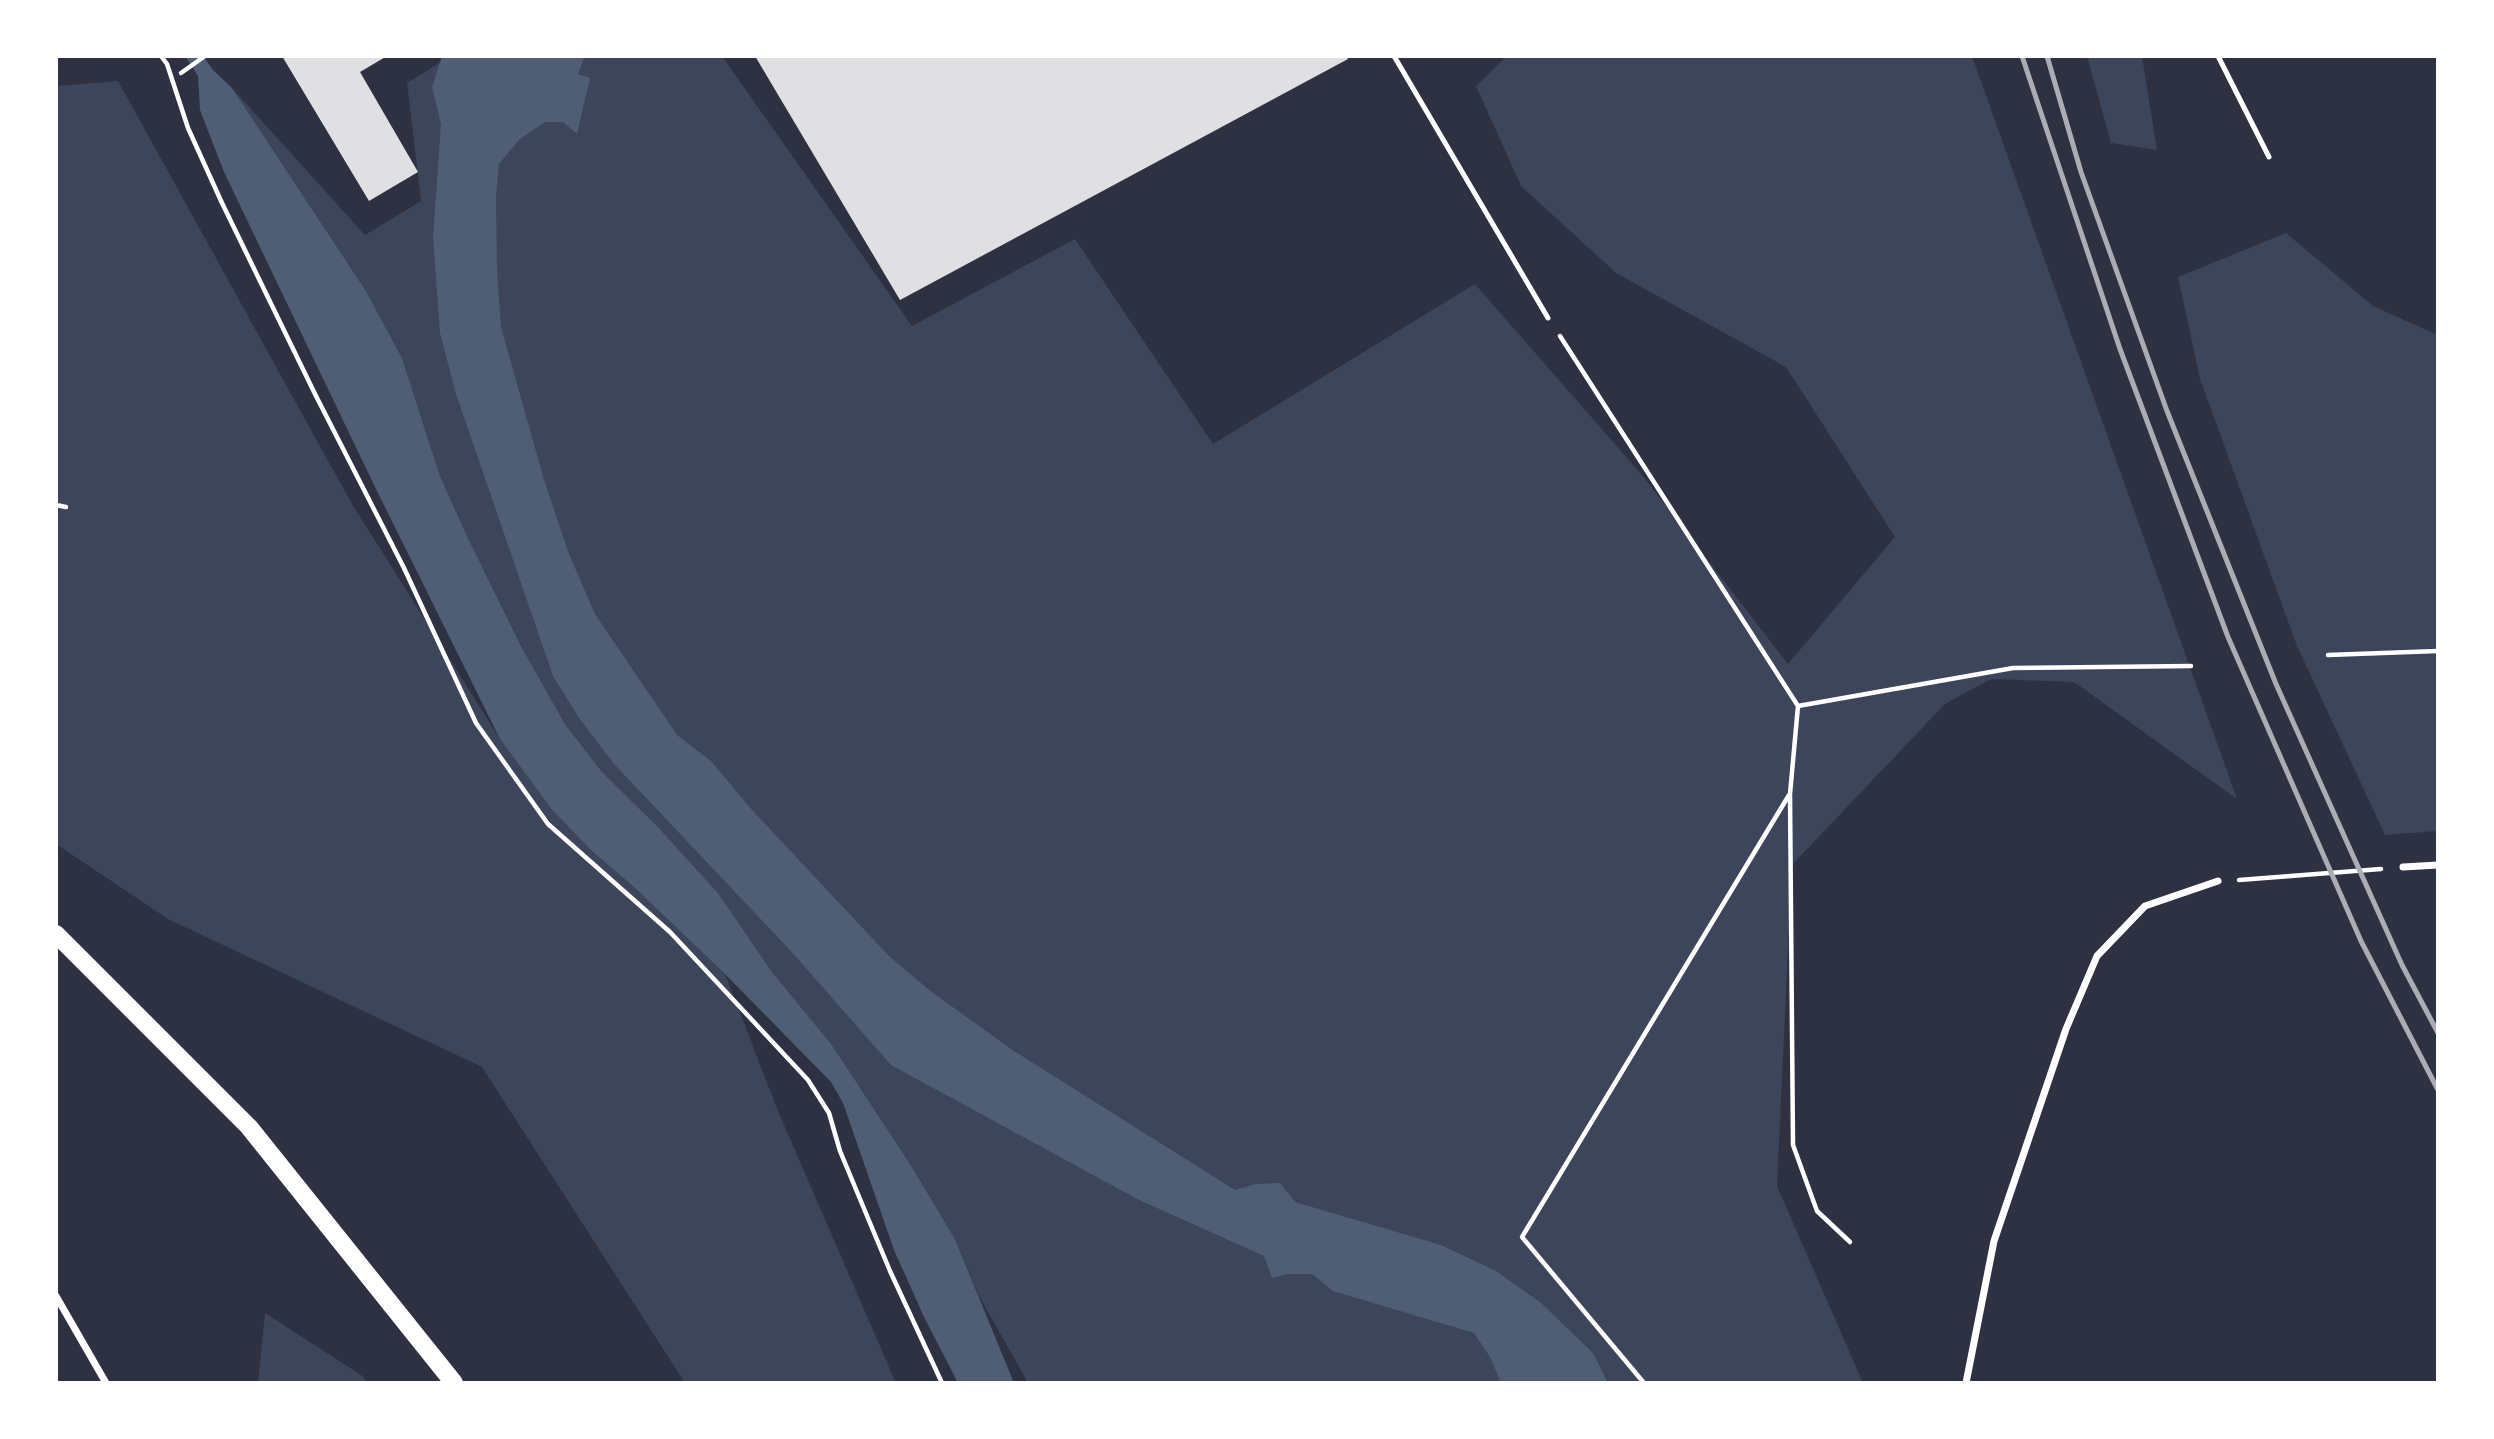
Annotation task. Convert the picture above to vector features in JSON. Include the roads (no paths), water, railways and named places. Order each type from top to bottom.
[{"type":"main road","points":[[56,934],[250,1127],[454,1383]]},
{"type":"street","points":[[2403,867],[2438,865]]},
{"type":"street","points":[[1966,1383],[1993,1241],[2066,1029],[2097,956],[2145,906],[2218,881]]},
{"type":"street","points":[[56,1296],[106,1383]]},
{"type":"lane","points":[[1394,56],[1548,318]]},
{"type":"lane","points":[[2218,56],[2269,157]]},
{"type":"railway","points":[[2022,56],[2120,349],[2228,637],[2361,941],[2438,1090]]},
{"type":"railway","points":[[2047,56],[2081,172],[2167,411],[2276,684],[2402,965],[2438,1033]]}]
